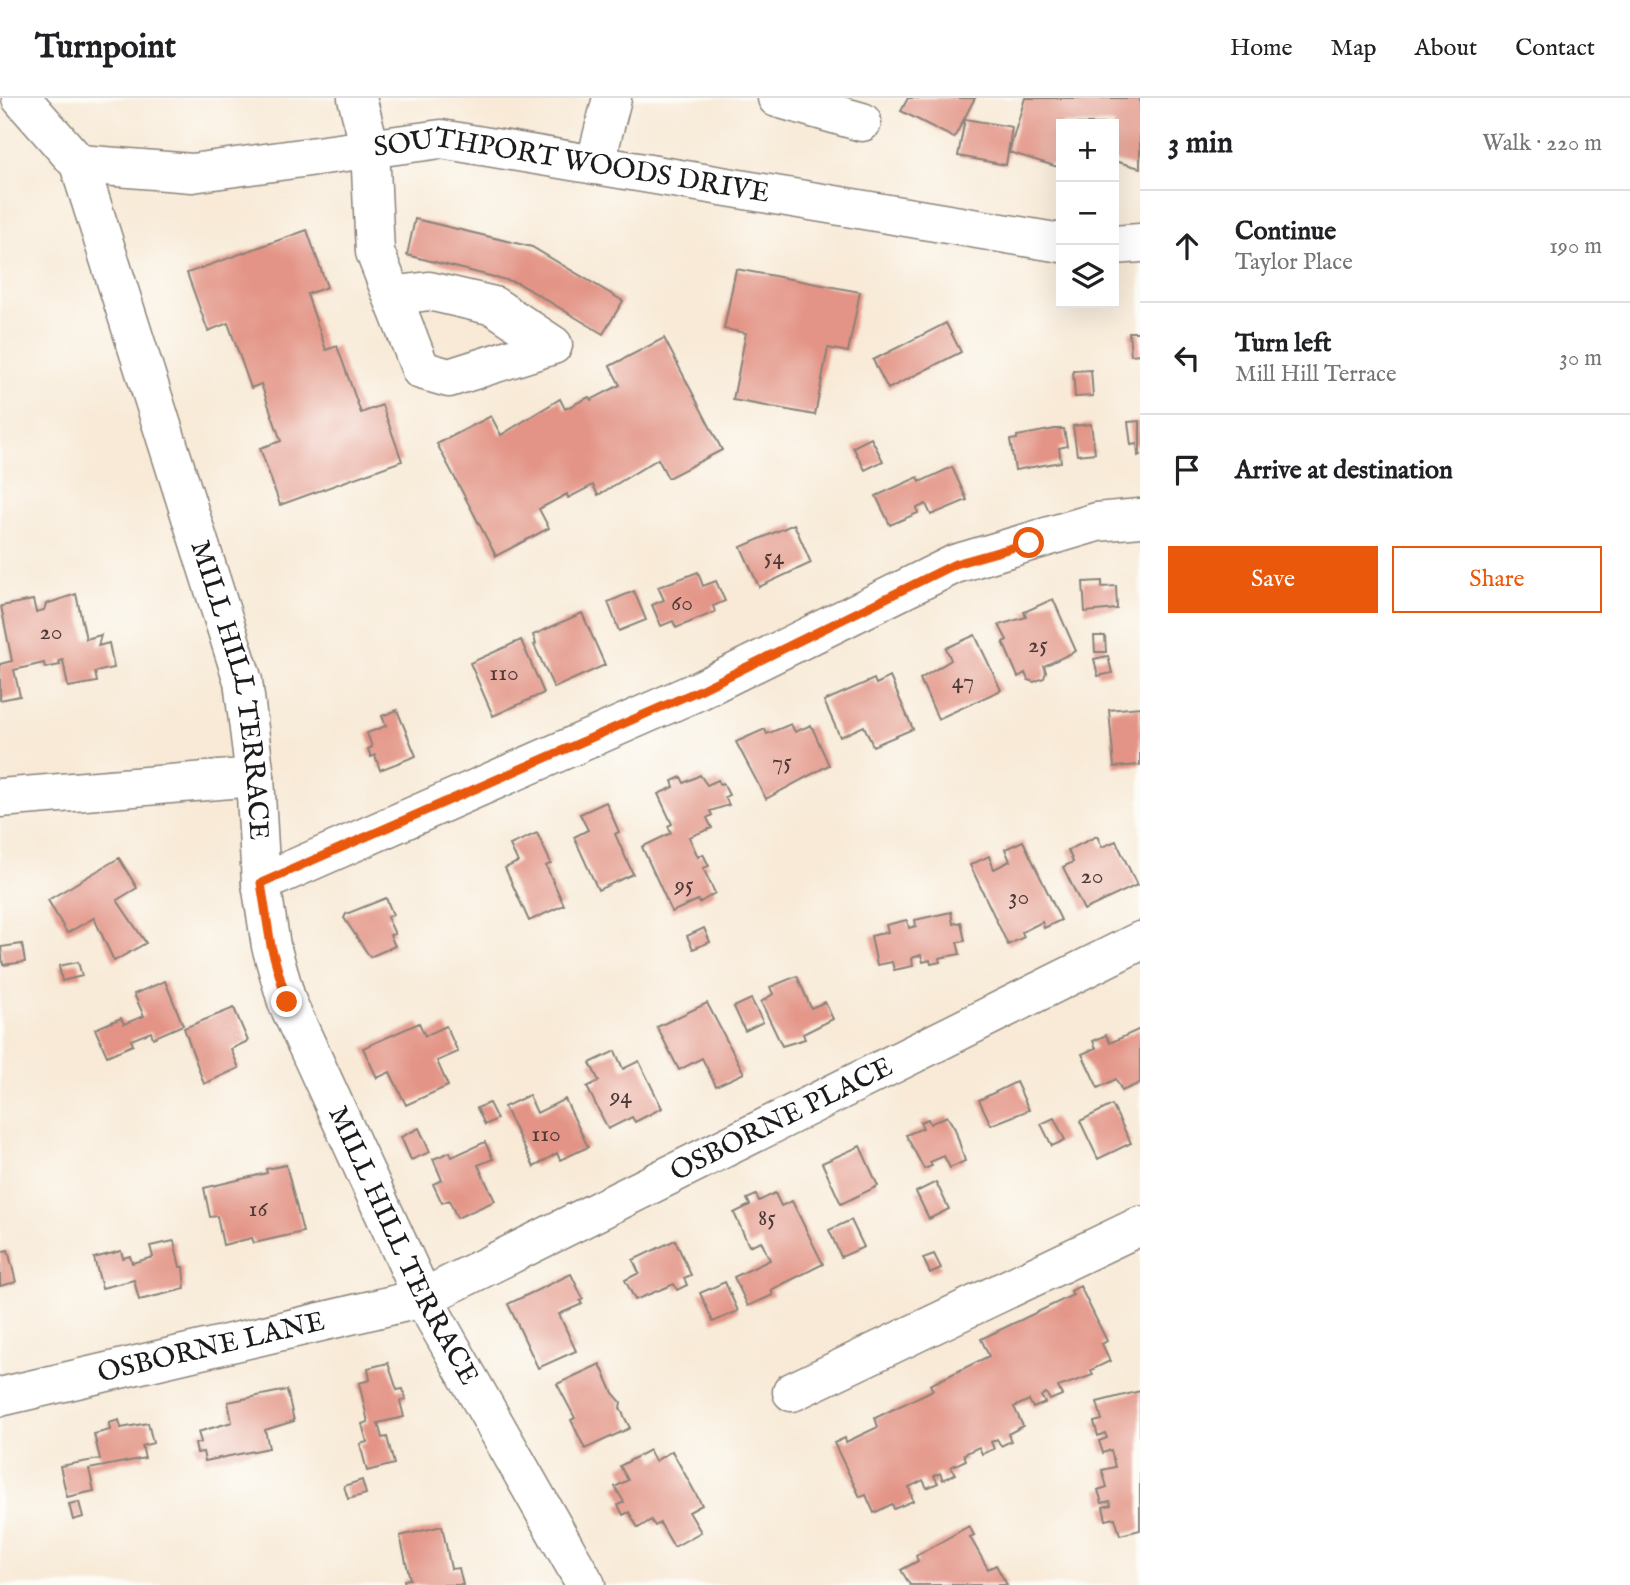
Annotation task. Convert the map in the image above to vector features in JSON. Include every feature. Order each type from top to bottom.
[{"type":"street","name":"MILL HILL TERRACE","points":[[21,98],[79,164],[243,681],[255,777],[261,883],[271,946],[287,1002],[423,1297],[586,1585]]},
{"type":"street","points":[[357,98],[370,148],[374,252],[392,296]]},
{"type":"street","points":[[594,165],[612,98]]},
{"type":"street","points":[[777,98],[862,122]]},
{"type":"street","name":"SOUTHPORT WOODS DRIVE","points":[[79,164],[192,173],[441,139],[1056,242]]},
{"type":"street","points":[[1119,245],[1140,243]]},
{"type":"street","points":[[261,883],[700,690],[955,564],[1097,522],[1140,518]]},
{"type":"street","points":[[0,798],[255,777]]},
{"type":"street","name":"OSBORNE PLACE","points":[[423,1297],[1140,941]]},
{"type":"street","points":[[792,1392],[1140,1226]]},
{"type":"street","name":"OSBORNE LANE","points":[[0,1397],[423,1297]]},
{"type":"building","points":[[908,98],[975,98],[954,138],[901,111]]},
{"type":"building","points":[[1025,98],[1140,98],[1140,168],[1119,162],[1119,119],[1056,119],[1056,166],[1009,152]]},
{"type":"building","points":[[965,119],[1012,127],[1006,165],[958,156]]},
{"type":"building","points":[[415,219],[532,247],[623,301],[603,334],[518,283],[407,255]]},
{"type":"building","points":[[307,230],[327,287],[307,294],[326,350],[337,346],[361,413],[382,405],[402,461],[280,505],[260,448],[281,441],[261,384],[251,388],[228,323],[208,331],[187,273]]},
{"type":"building","points":[[736,269],[860,292],[848,352],[828,348],[815,415],[733,400],[746,333],[724,329]]},
{"type":"building","points":[[946,323],[961,352],[888,389],[873,360]]},
{"type":"building","points":[[1129,332],[1140,332],[1140,354],[1131,355]]},
{"type":"building","points":[[664,338],[722,450],[668,478],[658,459],[598,495],[593,485],[568,498],[567,494],[539,509],[549,528],[496,556],[437,444],[491,416],[501,435],[560,399],[565,409],[589,397],[591,400],[620,385],[610,366]]},
{"type":"building","points":[[1091,370],[1093,396],[1075,397],[1073,371]]},
{"type":"building","points":[[1140,421],[1138,456],[1137,444],[1131,445],[1128,422]]},
{"type":"building","points":[[1091,424],[1095,453],[1077,455],[1073,426]]},
{"type":"building","points":[[1064,429],[1067,446],[1059,448],[1061,462],[1015,470],[1010,440],[1017,439],[1017,436]]},
{"type":"building","points":[[871,438],[883,461],[865,470],[853,447]]},
{"type":"building","points":[[952,467],[967,500],[931,515],[926,504],[917,508],[918,513],[890,525],[876,496],[918,477],[920,482]]},
{"type":"building","points":[[794,524],[811,563],[759,587],[741,547]]},
{"type":"building","points":[[698,572],[703,586],[716,581],[725,601],[713,606],[715,612],[676,628],[673,621],[661,626],[652,605],[664,600],[658,587]]},
{"type":"building","points":[[1102,581],[1102,587],[1116,586],[1117,609],[1085,612],[1083,582]]},
{"type":"building","points":[[634,591],[646,620],[619,631],[608,602]]},
{"type":"building","points":[[76,594],[86,639],[101,635],[98,646],[109,643],[114,668],[95,672],[97,682],[68,687],[63,660],[59,661],[60,665],[45,668],[44,663],[14,670],[20,696],[0,700],[0,664],[12,661],[1,606],[33,600],[36,612],[44,610],[46,604]]},
{"type":"building","points":[[1053,599],[1076,651],[1044,666],[1044,678],[1034,682],[1028,680],[1025,673],[1018,677],[1003,642],[1007,640],[999,625],[1026,617],[1024,612]]},
{"type":"building","points":[[582,613],[605,665],[554,688],[534,645],[533,635]]},
{"type":"building","points":[[975,635],[1001,690],[938,719],[920,679],[951,660],[946,648]]},
{"type":"building","points":[[1094,636],[1105,636],[1106,652],[1095,652]]},
{"type":"building","points":[[521,640],[544,693],[493,716],[470,663]]},
{"type":"building","points":[[1108,656],[1112,673],[1098,676],[1094,659]]},
{"type":"building","points":[[890,677],[913,729],[873,746],[864,726],[840,737],[824,701],[874,679],[876,684]]},
{"type":"building","points":[[1140,707],[1140,765],[1114,767],[1109,710]]},
{"type":"building","points":[[397,710],[416,756],[380,770],[375,755],[371,757],[368,749],[372,747],[367,733],[386,726],[382,716]]},
{"type":"building","points":[[791,724],[795,732],[811,725],[829,765],[766,799],[736,742],[765,729],[767,734]]},
{"type":"building","points":[[700,775],[707,785],[718,780],[720,784],[723,783],[729,795],[725,797],[729,805],[710,811],[712,815],[707,818],[712,828],[689,837],[698,857],[703,854],[709,866],[703,868],[715,893],[699,903],[698,900],[672,912],[642,847],[671,833],[668,826],[672,824],[658,794],[674,787],[672,781],[681,777],[684,783]]},
{"type":"building","points":[[606,802],[619,832],[615,834],[633,874],[598,890],[574,837],[588,830],[580,814]]},
{"type":"building","points":[[537,833],[551,863],[546,866],[564,905],[529,921],[505,868],[518,862],[510,845]]},
{"type":"building","points":[[1097,836],[1102,847],[1116,841],[1137,885],[1084,910],[1063,867],[1073,862],[1068,850]]},
{"type":"building","points":[[1023,841],[1061,920],[1044,928],[1042,922],[1022,932],[1024,937],[1008,945],[970,865],[989,856],[994,869],[1010,861],[1005,849]]},
{"type":"building","points":[[119,858],[137,888],[117,900],[146,943],[114,961],[94,918],[67,933],[48,900]]},
{"type":"building","points":[[386,898],[393,915],[387,917],[395,934],[390,935],[395,946],[370,957],[344,918],[346,914]]},
{"type":"building","points":[[951,912],[953,924],[961,922],[965,941],[957,942],[960,954],[939,958],[940,962],[931,964],[930,960],[923,962],[921,955],[912,958],[913,966],[894,970],[892,962],[877,965],[871,936],[888,932],[886,925],[907,920],[909,928],[916,926],[915,920]]},
{"type":"building","points":[[704,928],[710,942],[693,949],[687,936]]},
{"type":"building","points":[[22,944],[25,962],[3,965],[1,947]]},
{"type":"building","points":[[78,962],[82,976],[62,981],[59,966]]},
{"type":"building","points":[[797,976],[811,1008],[825,1002],[833,1019],[803,1034],[805,1039],[782,1046],[761,1002],[773,994],[770,987]]},
{"type":"building","points":[[165,981],[183,1025],[153,1038],[151,1032],[131,1040],[133,1045],[107,1056],[95,1029],[121,1018],[124,1024],[144,1016],[134,994]]},
{"type":"building","points":[[751,999],[763,1022],[745,1031],[734,1007]]},
{"type":"building","points":[[707,1003],[744,1073],[716,1086],[702,1058],[679,1070],[657,1027]]},
{"type":"building","points":[[234,1008],[248,1041],[231,1049],[239,1068],[204,1084],[184,1028]]},
{"type":"building","points":[[419,1023],[425,1036],[446,1026],[458,1052],[437,1061],[448,1086],[406,1105],[390,1072],[377,1078],[363,1048]]},
{"type":"building","points":[[1140,1029],[1140,1083],[1122,1091],[1116,1079],[1098,1088],[1082,1054],[1096,1048],[1093,1041],[1106,1035],[1110,1043]]},
{"type":"building","points":[[615,1051],[623,1069],[639,1061],[662,1108],[635,1122],[632,1117],[608,1129],[587,1087],[599,1081],[590,1063]]},
{"type":"building","points":[[1016,1082],[1029,1110],[991,1125],[979,1100]]},
{"type":"building","points":[[529,1095],[537,1113],[565,1099],[588,1147],[560,1160],[557,1153],[534,1167],[504,1107]]},
{"type":"building","points":[[489,1103],[497,1119],[485,1125],[477,1108]]},
{"type":"building","points":[[1112,1105],[1131,1143],[1098,1159],[1080,1121]]},
{"type":"building","points":[[947,1116],[955,1129],[965,1161],[950,1168],[944,1156],[930,1162],[932,1166],[924,1169],[906,1135],[923,1128],[920,1122],[928,1119],[930,1124]]},
{"type":"building","points":[[1054,1118],[1065,1140],[1052,1146],[1041,1124]]},
{"type":"building","points":[[419,1128],[430,1152],[411,1160],[401,1137]]},
{"type":"building","points":[[485,1142],[493,1159],[478,1165],[495,1201],[457,1218],[449,1200],[442,1203],[433,1184],[442,1180],[433,1159],[450,1152],[452,1157]]},
{"type":"building","points":[[860,1146],[878,1186],[841,1204],[822,1163]]},
{"type":"building","points":[[286,1165],[303,1232],[254,1243],[252,1238],[223,1245],[217,1216],[210,1217],[204,1188],[267,1173],[266,1169]]},
{"type":"building","points":[[936,1182],[949,1209],[929,1219],[916,1192]]},
{"type":"building","points":[[775,1193],[781,1206],[792,1201],[823,1264],[771,1290],[773,1295],[748,1306],[734,1277],[770,1260],[761,1241],[749,1246],[734,1213],[750,1205],[747,1199],[756,1195],[759,1201]]},
{"type":"building","points":[[851,1220],[864,1247],[841,1257],[829,1230]]},
{"type":"building","points":[[675,1240],[691,1275],[684,1278],[687,1285],[677,1290],[674,1284],[635,1300],[625,1280],[639,1273],[633,1260]]},
{"type":"building","points":[[174,1241],[180,1267],[183,1267],[185,1289],[139,1300],[134,1280],[102,1288],[94,1258],[121,1251],[123,1258],[130,1256],[132,1263],[153,1257],[150,1246]]},
{"type":"building","points":[[8,1250],[16,1282],[0,1286],[0,1252]]},
{"type":"building","points":[[934,1254],[941,1268],[930,1273],[923,1258]]},
{"type":"building","points":[[571,1274],[583,1299],[580,1301],[582,1304],[559,1314],[576,1351],[538,1368],[508,1304]]},
{"type":"building","points":[[725,1282],[738,1311],[713,1322],[700,1293]]},
{"type":"building","points":[[1080,1286],[1107,1341],[1102,1344],[1110,1361],[1091,1370],[1093,1375],[1058,1387],[1062,1395],[1050,1400],[1046,1393],[1041,1396],[1045,1403],[1033,1408],[1029,1400],[1014,1407],[1023,1426],[1008,1434],[1011,1441],[1001,1446],[997,1439],[991,1442],[994,1449],[982,1454],[979,1447],[964,1454],[966,1460],[951,1467],[955,1474],[943,1480],[940,1473],[934,1476],[938,1483],[927,1488],[923,1480],[909,1487],[913,1501],[894,1509],[892,1504],[874,1513],[866,1495],[860,1497],[834,1443],[845,1438],[846,1442],[878,1427],[875,1418],[933,1390],[930,1385],[989,1356],[981,1339],[1073,1295],[1071,1291]]},
{"type":"building","points":[[388,1363],[397,1390],[403,1389],[406,1399],[400,1401],[404,1417],[378,1423],[382,1438],[387,1437],[394,1464],[367,1471],[360,1444],[367,1442],[362,1424],[368,1422],[359,1383],[370,1380],[368,1368]]},
{"type":"building","points":[[600,1364],[613,1393],[621,1402],[620,1408],[630,1428],[585,1449],[571,1420],[575,1418],[557,1384]]},
{"type":"building","points":[[287,1390],[294,1421],[265,1430],[269,1448],[205,1461],[203,1452],[197,1453],[195,1444],[201,1442],[198,1432],[232,1422],[228,1402]]},
{"type":"building","points":[[1140,1391],[1140,1530],[1120,1535],[1115,1518],[1106,1520],[1103,1507],[1111,1505],[1110,1501],[1102,1503],[1098,1490],[1107,1487],[1102,1470],[1115,1467],[1111,1450],[1103,1453],[1099,1441],[1107,1438],[1105,1433],[1098,1436],[1094,1422],[1102,1420],[1097,1402]]},
{"type":"building","points":[[119,1420],[121,1428],[148,1423],[153,1443],[142,1446],[145,1458],[89,1469],[94,1491],[67,1497],[60,1466],[100,1459],[94,1434],[110,1430],[109,1423]]},
{"type":"building","points":[[649,1450],[655,1461],[672,1451],[702,1505],[689,1512],[701,1532],[674,1547],[660,1523],[655,1526],[651,1520],[638,1528],[629,1512],[623,1515],[618,1505],[624,1502],[615,1487],[628,1480],[620,1466]]},
{"type":"building","points":[[362,1480],[366,1494],[348,1499],[344,1486]]},
{"type":"building","points":[[79,1502],[83,1517],[73,1520],[69,1504]]},
{"type":"building","points":[[442,1526],[451,1569],[459,1568],[463,1585],[405,1585],[404,1580],[410,1579],[400,1536]]},
{"type":"building","points":[[969,1526],[974,1535],[970,1537],[988,1569],[996,1565],[1007,1585],[910,1585],[901,1570],[918,1561],[916,1556]]},
{"type":"route","points":[[287,1002],[271,946],[261,883],[700,690],[955,564],[1029,543]]}]
